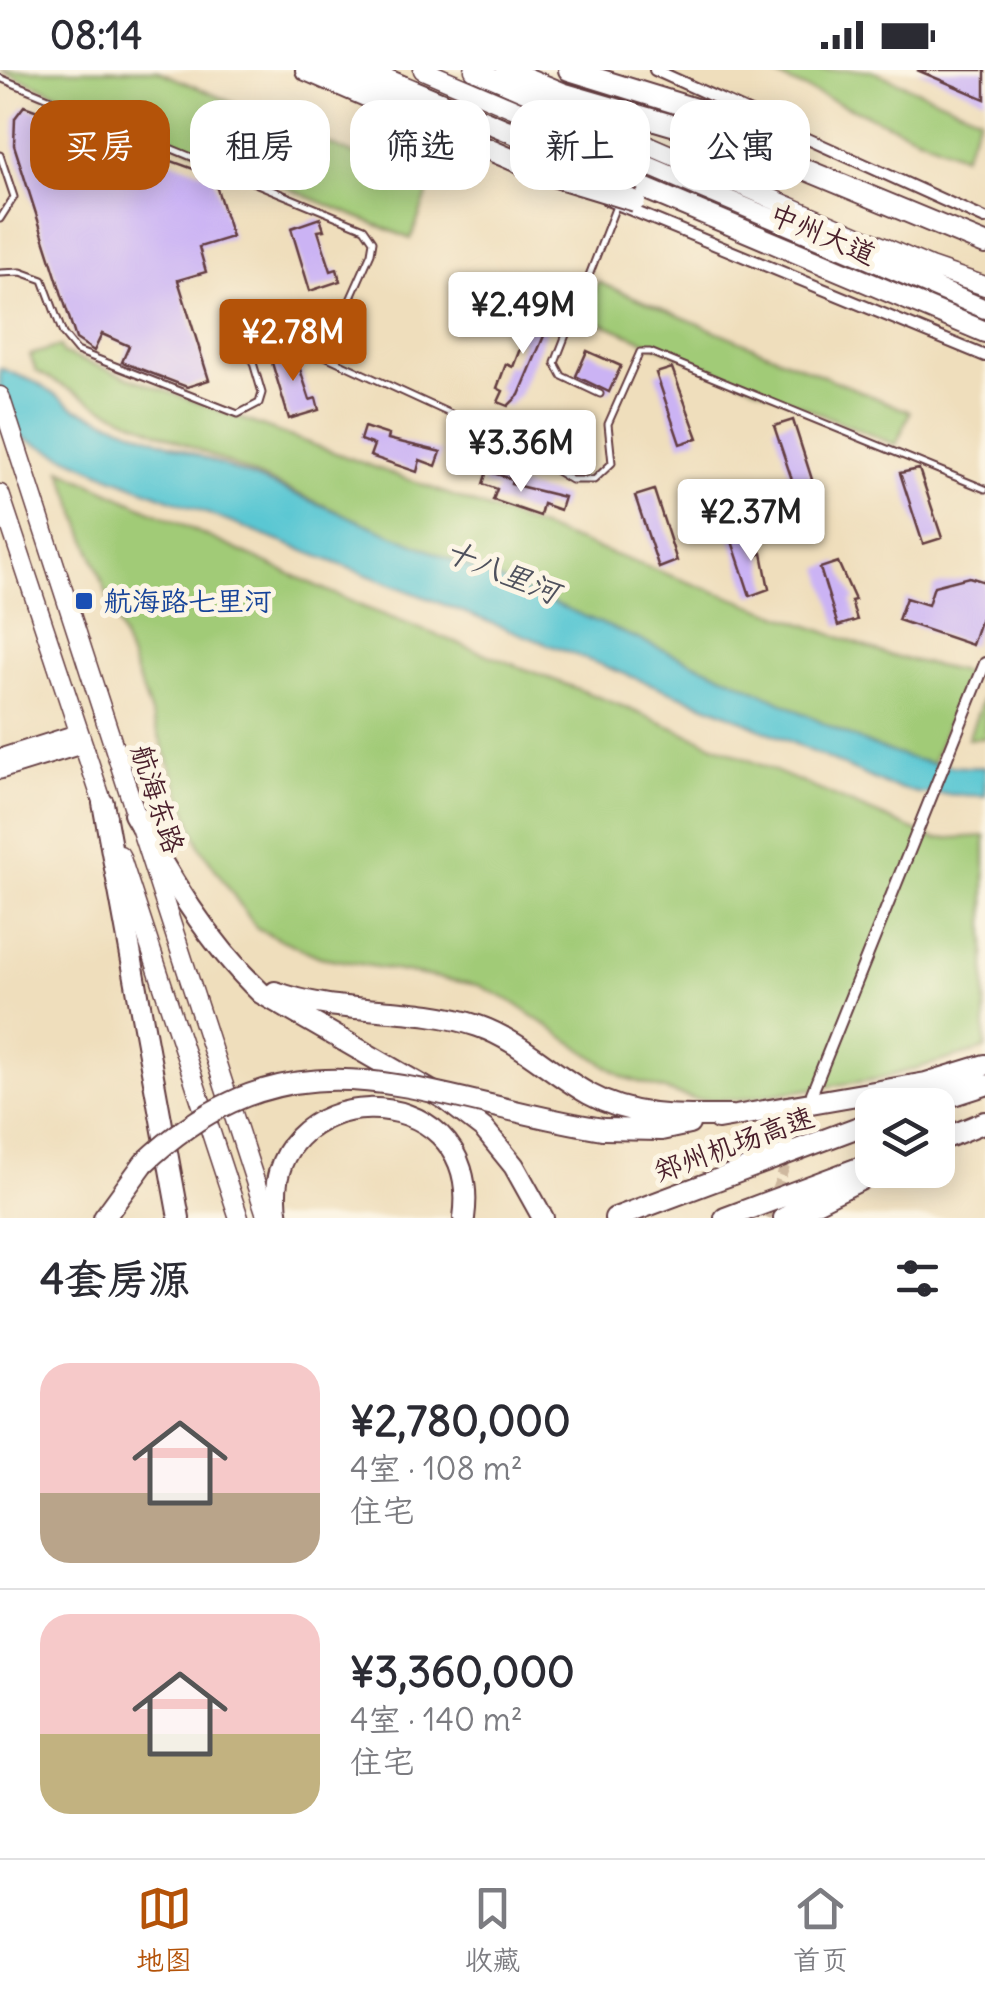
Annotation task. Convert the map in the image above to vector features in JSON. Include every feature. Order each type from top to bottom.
[{"type":"highway","points":[[306,70],[543,173],[635,201],[710,216]]},
{"type":"highway","name":"中州大道","points":[[364,70],[985,332]]},
{"type":"highway","name":"中州大道","points":[[506,70],[562,93],[670,124]]},
{"type":"highway","points":[[569,70],[670,101]]},
{"type":"highway","name":"中州大道","points":[[810,172],[985,244]]},
{"type":"highway","points":[[103,803],[179,1218]]},
{"type":"highway","points":[[134,814],[195,920],[243,976],[261,993],[445,1099],[484,1129],[514,1166],[543,1218]]},
{"type":"highway","points":[[243,976],[316,1005],[427,1015],[480,1026],[590,1094],[643,1115],[730,1116]]},
{"type":"highway","points":[[104,1218],[144,1164],[183,1130],[232,1104],[314,1080],[382,1080],[424,1087],[528,1118],[603,1130],[661,1130],[926,1083],[985,1065]]},
{"type":"highway","points":[[955,1095],[985,1086]]},
{"type":"highway","points":[[278,1218],[282,1169],[294,1140],[342,1112],[366,1107],[402,1112],[443,1140],[461,1171],[464,1218]]},
{"type":"highway","points":[[955,1134],[985,1122]]},
{"type":"highway","name":"郑州机场高速","points":[[615,1218],[855,1128]]},
{"type":"highway","points":[[725,1218],[855,1170]]},
{"type":"highway","points":[[784,1218],[855,1182]]},
{"type":"main road","name":"中州大道","points":[[423,70],[985,309]]},
{"type":"main road","name":"中州大道","points":[[475,70],[930,267],[985,286]]},
{"type":"main road","name":"航海东路","points":[[0,396],[268,1218]]},
{"type":"main road","name":"航海东路","points":[[0,494],[238,1218]]},
{"type":"street","points":[[336,70],[520,146],[616,206],[985,356]]},
{"type":"street","points":[[655,70],[985,219]]},
{"type":"street","points":[[812,1093],[985,663]]},
{"type":"street","points":[[0,757],[81,738]]},
{"type":"street","points":[[0,771],[81,738]]},
{"type":"lane","points":[[0,78],[364,228],[373,241],[371,253],[325,356],[499,436],[572,480],[594,480],[607,471],[612,456],[608,424],[640,352],[650,352],[985,489]]},
{"type":"lane","points":[[0,155],[14,197],[0,219]]},
{"type":"lane","points":[[600,394],[562,376],[556,363],[616,206]]},
{"type":"lane","points":[[0,273],[21,272],[43,280],[63,334],[77,350],[238,414],[259,402],[262,393],[243,329]]},
{"type":"green space","points":[[0,70],[156,70],[226,100],[190,100],[190,148],[170,140],[170,100],[73,100]]},
{"type":"green space","points":[[781,70],[870,70],[980,117],[963,156],[778,77]]},
{"type":"green space","points":[[330,144],[350,153],[350,190],[429,190],[411,239],[292,190],[330,190]]},
{"type":"green space","points":[[598,282],[910,412],[896,445],[584,316]]},
{"type":"green space","points":[[60,346],[62,353],[888,655],[967,673],[929,772],[103,408],[36,371],[30,355]]},
{"type":"green space","points":[[61,470],[363,607],[622,706],[935,839],[985,836],[985,1049],[878,1079],[736,1100],[693,1099],[623,1077],[511,1001],[478,985],[320,957],[257,929],[200,847]]},
{"type":"green space","points":[[985,693],[985,738],[968,739]]},
{"type":"water","points":[[0,368],[37,383],[76,409],[401,538],[755,689],[850,736],[916,760],[985,767],[985,796],[918,793],[887,785],[721,711],[112,477],[0,428]]},
{"type":"building","points":[[917,70],[985,70],[985,99]]},
{"type":"building","points":[[24,106],[30,108],[30,190],[170,190],[170,160],[190,168],[190,190],[217,190],[232,237],[199,247],[206,272],[178,280],[209,380],[187,387],[122,362],[129,346],[102,334],[94,351],[76,339],[14,145],[15,118]]},
{"type":"building","points":[[320,218],[324,230],[318,231],[331,271],[337,269],[340,281],[310,291],[291,228]]},
{"type":"building","points":[[538,306],[548,310],[542,324],[546,331],[519,395],[508,406],[498,402],[503,391],[497,388],[506,364],[513,367],[523,341],[517,338],[527,314],[533,317]]},
{"type":"building","points":[[299,347],[303,358],[297,360],[310,400],[316,398],[319,410],[289,419],[270,356]]},
{"type":"building","points":[[587,351],[621,366],[609,392],[576,376]]},
{"type":"building","points":[[672,368],[698,438],[680,444],[656,373]]},
{"type":"building","points":[[793,420],[816,492],[798,498],[774,426]]},
{"type":"building","points":[[364,427],[389,435],[388,439],[441,452],[436,466],[420,460],[417,472],[370,456],[374,445],[360,440]]},
{"type":"building","points":[[919,469],[942,538],[923,544],[900,473]]},
{"type":"building","points":[[487,471],[512,479],[511,484],[564,497],[560,510],[543,504],[540,516],[493,500],[497,489],[483,484]]},
{"type":"building","points":[[654,490],[677,561],[659,568],[635,496]]},
{"type":"building","points":[[750,532],[758,555],[762,553],[769,589],[750,596],[731,538]]},
{"type":"building","points":[[838,562],[855,600],[851,601],[857,620],[838,626],[820,568]]},
{"type":"building","points":[[969,577],[985,582],[985,606],[972,645],[898,620],[906,598],[928,605],[934,586]]},
{"type":"tunnel","points":[[766,1218],[808,1103]]},
{"type":"place","name":"航海路七里河","points":[[84,601]]},
{"type":"water label","name":"十八里河","points":[[502,572]]}]
